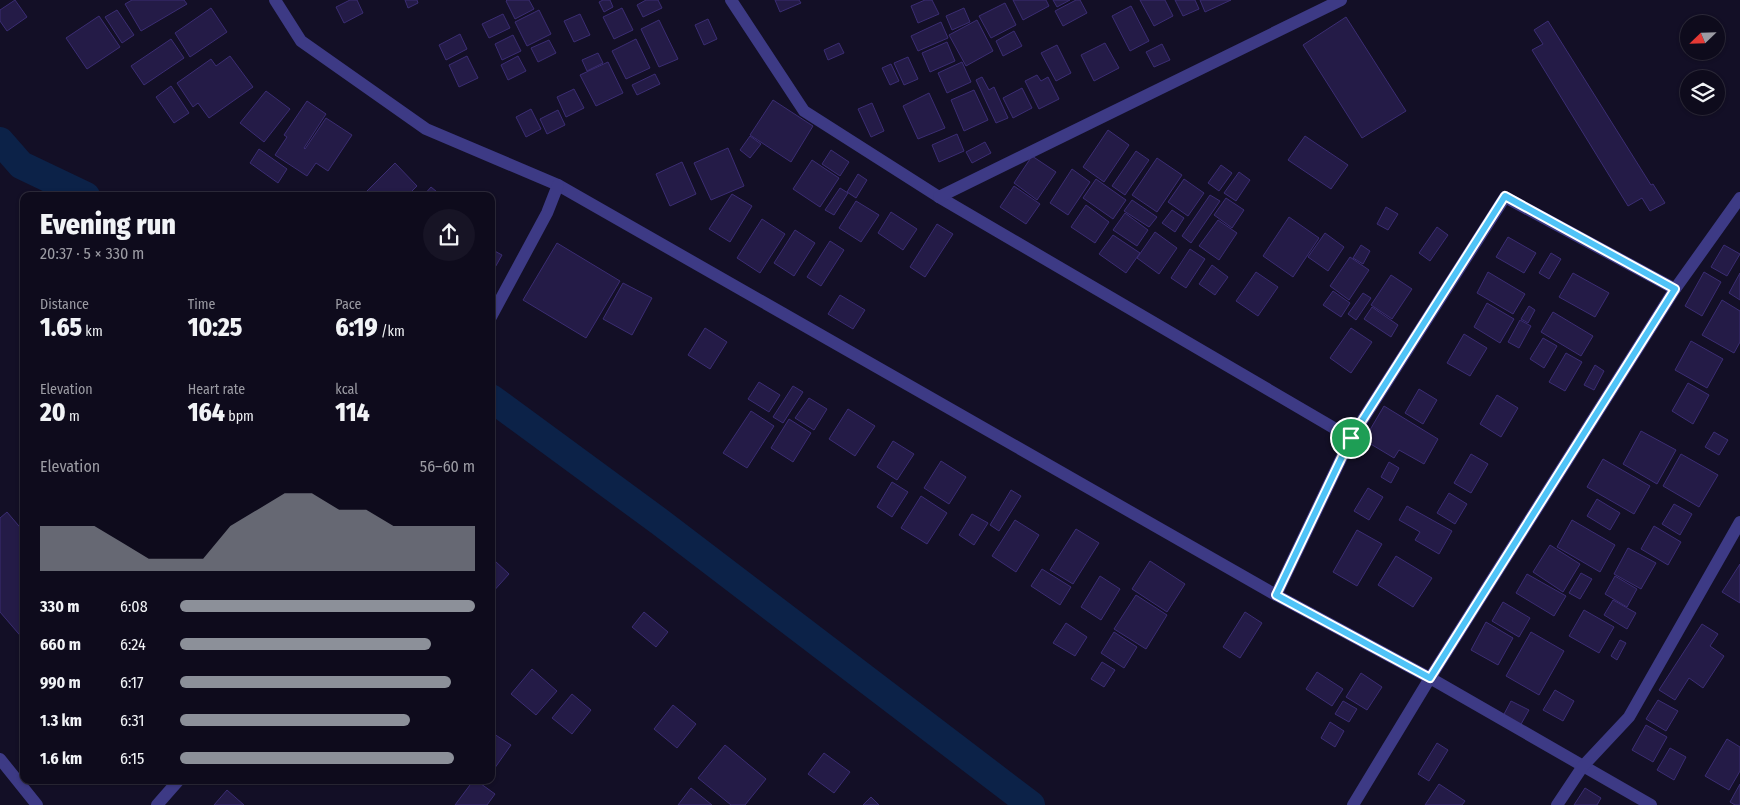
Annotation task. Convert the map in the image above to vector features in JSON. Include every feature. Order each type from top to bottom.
[{"type":"street","points":[[275,0],[301,41],[426,129],[558,185],[1276,595],[1430,678],[1651,805]]},
{"type":"street","points":[[732,0],[804,111],[939,197],[1351,438]]},
{"type":"street","points":[[939,197],[1341,0]]},
{"type":"street","points":[[495,310],[547,213],[558,185]]},
{"type":"street","points":[[1276,595],[1351,438],[1505,196],[1675,289]]},
{"type":"street","points":[[1353,805],[1430,678],[1675,289],[1740,198]]},
{"type":"street","points":[[1557,805],[1583,766],[1629,717],[1740,522]]},
{"type":"street","points":[[0,759],[20,784]]},
{"type":"street","points":[[20,784],[37,805]]},
{"type":"street","points":[[157,805],[175,784]]},
{"type":"building","points":[[15,0],[27,17],[7,31],[0,21],[0,10]]},
{"type":"building","points":[[132,0],[184,0],[187,4],[141,31],[125,4]]},
{"type":"building","points":[[350,0],[357,0],[363,13],[344,23],[336,7]]},
{"type":"building","points":[[405,0],[417,0],[418,3],[408,8]]},
{"type":"building","points":[[507,0],[529,0],[534,9],[515,19]]},
{"type":"building","points":[[610,0],[613,7],[604,12],[599,2]]},
{"type":"building","points":[[646,0],[658,0],[662,8],[643,17],[637,5]]},
{"type":"building","points":[[775,0],[799,0],[801,3],[780,12]]},
{"type":"building","points":[[925,0],[932,0],[939,14],[918,23],[911,6]]},
{"type":"building","points":[[1013,0],[1046,0],[1049,6],[1023,20]]},
{"type":"building","points":[[1053,0],[1070,0],[1057,7]]},
{"type":"building","points":[[1076,0],[1080,0],[1087,13],[1063,26],[1055,11]]},
{"type":"building","points":[[1140,0],[1165,0],[1173,16],[1154,26]]},
{"type":"building","points":[[1175,0],[1195,0],[1199,9],[1183,16]]},
{"type":"building","points":[[1200,0],[1231,0],[1205,12]]},
{"type":"building","points":[[1005,3],[1016,25],[991,38],[979,16]]},
{"type":"building","points":[[1131,6],[1149,41],[1130,51],[1112,16]]},
{"type":"building","points":[[211,8],[227,32],[190,57],[175,33]]},
{"type":"building","points":[[622,8],[633,30],[614,39],[603,17]]},
{"type":"building","points":[[964,8],[970,22],[952,30],[946,16]]},
{"type":"building","points":[[117,10],[134,35],[122,43],[105,17]]},
{"type":"building","points":[[539,10],[551,34],[527,46],[515,22]]},
{"type":"building","points":[[503,14],[510,28],[489,38],[482,24]]},
{"type":"building","points":[[580,14],[590,35],[574,42],[564,21]]},
{"type":"building","points":[[99,16],[120,47],[87,69],[66,38]]},
{"type":"building","points":[[1346,17],[1406,111],[1362,138],[1303,45]]},
{"type":"building","points":[[708,19],[717,39],[704,45],[695,25]]},
{"type":"building","points":[[659,20],[678,59],[659,67],[641,29]]},
{"type":"building","points":[[977,20],[993,51],[966,66],[949,35]]},
{"type":"building","points":[[1548,21],[1651,185],[1653,184],[1665,203],[1650,211],[1642,198],[1628,206],[1532,50],[1543,44],[1534,30]]},
{"type":"building","points":[[941,22],[948,38],[918,51],[911,36]]},
{"type":"building","points":[[1014,31],[1022,46],[1003,56],[996,41]]},
{"type":"building","points":[[460,34],[467,49],[446,60],[439,45]]},
{"type":"building","points":[[513,35],[521,51],[502,60],[495,44]]},
{"type":"building","points":[[171,39],[184,58],[144,85],[131,66]]},
{"type":"building","points":[[636,39],[650,68],[626,79],[612,51]]},
{"type":"building","points":[[549,40],[556,53],[538,62],[531,48]]},
{"type":"building","points":[[947,42],[955,61],[930,72],[922,53]]},
{"type":"building","points":[[839,43],[844,53],[828,60],[824,50]]},
{"type":"building","points":[[1105,43],[1119,68],[1094,81],[1081,55]]},
{"type":"building","points":[[1162,44],[1170,60],[1154,67],[1146,52]]},
{"type":"building","points":[[1057,45],[1071,73],[1056,81],[1041,53]]},
{"type":"building","points":[[598,53],[603,63],[587,71],[582,60]]},
{"type":"building","points":[[230,56],[253,87],[209,118],[198,103],[193,107],[177,83],[211,59],[216,66]]},
{"type":"building","points":[[467,56],[478,78],[459,87],[449,65]]},
{"type":"building","points":[[518,56],[526,71],[508,80],[501,65]]},
{"type":"building","points":[[908,57],[918,79],[904,85],[894,63]]},
{"type":"building","points":[[608,62],[623,93],[596,106],[580,75]]},
{"type":"building","points":[[962,62],[971,82],[947,93],[938,73]]},
{"type":"building","points":[[891,64],[899,81],[890,85],[882,68]]},
{"type":"building","points":[[655,74],[660,84],[637,95],[632,85]]},
{"type":"building","points":[[1037,75],[1041,81],[1048,77],[1059,99],[1039,109],[1025,81]]},
{"type":"building","points":[[982,77],[989,90],[994,87],[1008,118],[996,123],[976,80]]},
{"type":"building","points":[[171,86],[189,113],[174,123],[156,97]]},
{"type":"building","points":[[1022,88],[1032,108],[1013,118],[1003,98]]},
{"type":"building","points":[[574,89],[584,108],[566,117],[557,97]]},
{"type":"building","points":[[974,90],[988,120],[964,131],[951,100]]},
{"type":"building","points":[[266,91],[290,109],[264,142],[240,123]]},
{"type":"building","points":[[929,93],[945,128],[918,139],[903,106]]},
{"type":"building","points":[[773,100],[813,126],[791,162],[750,135]]},
{"type":"building","points":[[307,101],[326,114],[305,149],[326,118],[352,135],[328,171],[316,163],[307,176],[275,155],[287,137],[284,135]]},
{"type":"building","points":[[872,103],[884,131],[871,137],[858,109]]},
{"type":"building","points":[[531,109],[541,129],[526,137],[516,117]]},
{"type":"building","points":[[558,110],[565,125],[547,134],[540,119]]},
{"type":"building","points":[[1108,130],[1129,145],[1104,182],[1083,167]]},
{"type":"building","points":[[957,134],[964,151],[939,162],[932,145]]},
{"type":"building","points":[[750,136],[761,144],[750,158],[740,150]]},
{"type":"building","points":[[1305,136],[1348,165],[1331,189],[1288,160]]},
{"type":"building","points":[[985,142],[991,153],[972,163],[966,152]]},
{"type":"building","points":[[728,148],[744,186],[711,200],[694,163]]},
{"type":"building","points":[[259,149],[287,169],[278,183],[250,163]]},
{"type":"building","points":[[831,150],[849,162],[840,176],[822,164]]},
{"type":"building","points":[[1136,151],[1149,160],[1125,195],[1112,186]]},
{"type":"building","points":[[1032,156],[1056,172],[1037,200],[1014,183]]},
{"type":"building","points":[[1157,158],[1182,175],[1157,212],[1132,195]]},
{"type":"building","points":[[812,160],[839,178],[820,207],[793,189]]},
{"type":"building","points":[[682,162],[696,194],[670,206],[656,174]]},
{"type":"building","points":[[395,163],[417,186],[411,192],[366,192]]},
{"type":"building","points":[[1221,165],[1232,173],[1219,191],[1208,183]]},
{"type":"building","points":[[1072,169],[1090,182],[1068,215],[1050,203]]},
{"type":"building","points":[[1239,172],[1250,180],[1236,201],[1224,193]]},
{"type":"building","points":[[858,174],[867,180],[856,198],[847,192]]},
{"type":"building","points":[[1096,179],[1126,200],[1113,219],[1083,198]]},
{"type":"building","points":[[1184,179],[1204,193],[1188,216],[1168,202]]},
{"type":"building","points":[[1014,186],[1040,204],[1026,224],[1000,207]]},
{"type":"building","points":[[431,187],[437,192],[427,192]]},
{"type":"building","points":[[840,188],[848,193],[834,215],[825,210]]},
{"type":"building","points":[[732,194],[752,206],[730,242],[709,229]]},
{"type":"building","points":[[1210,195],[1220,201],[1191,243],[1182,236]]},
{"type":"building","points":[[1226,198],[1244,210],[1232,228],[1214,215]]},
{"type":"building","points":[[1132,200],[1157,217],[1149,227],[1124,211]]},
{"type":"building","points":[[856,201],[879,215],[861,242],[839,228]]},
{"type":"building","points":[[1086,205],[1109,222],[1095,243],[1071,227]]},
{"type":"building","points":[[1386,207],[1398,214],[1388,230],[1377,224]]},
{"type":"building","points":[[1172,210],[1184,218],[1175,232],[1162,223]]},
{"type":"building","points":[[891,212],[917,229],[903,250],[878,233]]},
{"type":"building","points":[[1125,213],[1148,230],[1137,246],[1113,230]]},
{"type":"building","points":[[1289,217],[1319,238],[1293,277],[1263,256]]},
{"type":"building","points":[[762,219],[785,234],[760,273],[737,258]]},
{"type":"building","points":[[1218,220],[1237,233],[1219,260],[1199,246]]},
{"type":"building","points":[[937,224],[953,234],[925,277],[910,267]]},
{"type":"building","points":[[1437,227],[1448,235],[1430,261],[1419,253]]},
{"type":"building","points":[[795,230],[815,243],[794,276],[774,263]]},
{"type":"building","points":[[1155,232],[1177,248],[1159,274],[1137,258]]},
{"type":"building","points":[[1325,233],[1344,247],[1328,271],[1308,257]]},
{"type":"building","points":[[1113,235],[1140,253],[1126,273],[1099,254]]},
{"type":"building","points":[[1508,237],[1536,253],[1524,273],[1496,257]]},
{"type":"building","points":[[830,241],[844,250],[821,286],[807,277]]},
{"type":"building","points":[[557,243],[620,281],[586,338],[523,300]]},
{"type":"building","points":[[1361,245],[1370,251],[1363,264],[1353,258]]},
{"type":"building","points":[[1724,245],[1740,254],[1727,276],[1711,267]]},
{"type":"building","points":[[1190,249],[1205,259],[1186,288],[1171,278]]},
{"type":"building","points":[[495,251],[502,255],[495,267]]},
{"type":"building","points":[[1551,253],[1561,259],[1549,279],[1539,273]]},
{"type":"building","points":[[1350,257],[1369,270],[1349,300],[1330,286]]},
{"type":"building","points":[[1212,265],[1228,277],[1215,295],[1199,284]]},
{"type":"building","points":[[1256,272],[1278,287],[1258,316],[1236,301]]},
{"type":"building","points":[[1488,272],[1525,294],[1513,314],[1477,293]]},
{"type":"building","points":[[1704,272],[1721,282],[1702,316],[1685,306]]},
{"type":"building","points":[[1573,273],[1609,293],[1595,317],[1559,297]]},
{"type":"building","points":[[1740,273],[1740,300],[1729,293]]},
{"type":"building","points":[[1391,275],[1412,289],[1392,319],[1371,305]]},
{"type":"building","points":[[623,283],[652,298],[632,335],[603,319]]},
{"type":"building","points":[[1333,291],[1350,303],[1341,317],[1323,305]]},
{"type":"building","points":[[1363,293],[1371,298],[1356,320],[1348,314]]},
{"type":"building","points":[[840,295],[865,310],[853,329],[828,314]]},
{"type":"building","points":[[1722,300],[1740,311],[1740,342],[1734,353],[1702,335]]},
{"type":"building","points":[[1487,303],[1514,319],[1500,343],[1474,327]]},
{"type":"building","points":[[1529,306],[1535,310],[1528,323],[1521,319]]},
{"type":"building","points":[[1372,307],[1398,325],[1391,337],[1364,319]]},
{"type":"building","points":[[1553,312],[1593,336],[1581,356],[1541,332]]},
{"type":"building","points":[[1520,320],[1531,326],[1519,348],[1508,342]]},
{"type":"building","points":[[705,328],[727,342],[710,369],[688,355]]},
{"type":"building","points":[[1351,328],[1372,342],[1351,373],[1330,358]]},
{"type":"building","points":[[1464,334],[1487,348],[1470,376],[1447,363]]},
{"type":"building","points":[[1543,338],[1557,346],[1544,368],[1530,359]]},
{"type":"building","points":[[1691,341],[1723,359],[1707,388],[1675,370]]},
{"type":"building","points":[[1566,353],[1582,362],[1565,391],[1549,382]]},
{"type":"building","points":[[1595,365],[1604,371],[1594,390],[1584,385]]},
{"type":"building","points":[[759,382],[780,395],[769,412],[748,399]]},
{"type":"building","points":[[1688,383],[1709,395],[1693,424],[1672,411]]},
{"type":"building","points":[[793,386],[803,392],[783,423],[773,417]]},
{"type":"building","points":[[1419,389],[1437,400],[1423,424],[1405,413]]},
{"type":"building","points":[[1497,395],[1518,408],[1501,437],[1480,424]]},
{"type":"building","points":[[809,398],[827,409],[814,430],[795,418]]},
{"type":"building","points":[[1384,406],[1438,439],[1424,464],[1399,450],[1394,458],[1364,440]]},
{"type":"building","points":[[848,409],[875,426],[855,456],[829,439]]},
{"type":"building","points":[[751,411],[774,426],[747,468],[723,453]]},
{"type":"building","points":[[789,419],[811,433],[793,462],[771,448]]},
{"type":"building","points":[[1641,431],[1676,450],[1657,484],[1623,464]]},
{"type":"building","points":[[1714,432],[1728,440],[1719,455],[1705,447]]},
{"type":"building","points":[[893,441],[914,454],[897,480],[877,467]]},
{"type":"building","points":[[1471,454],[1488,464],[1471,493],[1454,483]]},
{"type":"building","points":[[1681,454],[1718,475],[1699,507],[1663,486]]},
{"type":"building","points":[[1603,459],[1650,486],[1634,514],[1587,487]]},
{"type":"building","points":[[941,461],[966,477],[949,504],[924,488]]},
{"type":"building","points":[[1389,462],[1399,468],[1391,483],[1381,477]]},
{"type":"building","points":[[892,482],[908,492],[892,517],[877,507]]},
{"type":"building","points":[[1368,488],[1383,497],[1369,520],[1354,511]]},
{"type":"building","points":[[1011,490],[1021,496],[999,531],[990,525]]},
{"type":"building","points":[[1449,493],[1467,504],[1455,524],[1437,513]]},
{"type":"building","points":[[921,496],[947,513],[927,544],[901,528]]},
{"type":"building","points":[[1597,499],[1620,513],[1610,530],[1587,516]]},
{"type":"building","points":[[1674,504],[1692,514],[1680,535],[1662,524]]},
{"type":"building","points":[[1407,506],[1452,531],[1439,554],[1415,540],[1420,532],[1399,520]]},
{"type":"building","points":[[7,512],[20,527],[20,635],[0,612],[0,518]]},
{"type":"building","points":[[972,514],[988,523],[974,545],[959,535]]},
{"type":"building","points":[[1015,520],[1039,535],[1016,572],[992,556]]},
{"type":"building","points":[[1572,520],[1615,545],[1600,572],[1557,547]]},
{"type":"building","points":[[1654,526],[1681,542],[1668,565],[1641,549]]},
{"type":"building","points":[[1076,529],[1099,543],[1073,584],[1050,570]]},
{"type":"building","points":[[1357,530],[1382,544],[1357,586],[1333,572]]},
{"type":"building","points":[[1550,545],[1580,564],[1563,592],[1533,572]]},
{"type":"building","points":[[1628,548],[1656,563],[1641,589],[1614,574]]},
{"type":"building","points":[[1396,556],[1432,578],[1413,607],[1378,585]]},
{"type":"building","points":[[495,561],[509,574],[495,590]]},
{"type":"building","points":[[1150,561],[1185,584],[1167,612],[1132,589]]},
{"type":"building","points":[[1740,564],[1740,603],[1722,592]]},
{"type":"building","points":[[1042,569],[1071,587],[1060,605],[1031,586]]},
{"type":"building","points":[[1581,573],[1592,579],[1580,599],[1569,593]]},
{"type":"building","points":[[1527,574],[1566,596],[1554,616],[1516,593]]},
{"type":"building","points":[[1100,576],[1120,589],[1101,620],[1081,607]]},
{"type":"building","points":[[1615,576],[1637,589],[1627,607],[1605,594]]},
{"type":"building","points":[[1136,595],[1167,615],[1146,649],[1114,629]]},
{"type":"building","points":[[1613,600],[1636,613],[1627,629],[1604,615]]},
{"type":"building","points":[[1503,602],[1530,618],[1519,637],[1492,621]]},
{"type":"building","points":[[1584,610],[1614,627],[1599,653],[1569,636]]},
{"type":"building","points":[[644,612],[668,632],[656,647],[632,627]]},
{"type":"building","points":[[1245,612],[1262,623],[1240,658],[1223,647]]},
{"type":"building","points":[[1486,622],[1513,638],[1498,665],[1471,650]]},
{"type":"building","points":[[1066,623],[1087,637],[1075,656],[1053,643]]},
{"type":"building","points":[[1702,624],[1718,634],[1710,646],[1724,656],[1703,688],[1689,678],[1675,700],[1659,690]]},
{"type":"building","points":[[1114,632],[1137,647],[1124,668],[1101,653]]},
{"type":"building","points":[[1531,632],[1564,651],[1539,695],[1506,676]]},
{"type":"building","points":[[1620,640],[1626,643],[1617,660],[1611,656]]},
{"type":"building","points":[[1102,662],[1115,670],[1104,687],[1091,679]]},
{"type":"building","points":[[532,669],[557,691],[536,715],[511,694]]},
{"type":"building","points":[[1317,672],[1343,689],[1332,706],[1306,689]]},
{"type":"building","points":[[1361,673],[1382,687],[1367,710],[1346,697]]},
{"type":"building","points":[[1555,690],[1574,701],[1563,721],[1543,710]]},
{"type":"building","points":[[572,694],[591,710],[572,734],[552,718]]},
{"type":"building","points":[[1658,700],[1678,711],[1666,731],[1646,719]]},
{"type":"building","points":[[1343,701],[1357,709],[1349,722],[1335,714]]},
{"type":"building","points":[[1511,701],[1529,710],[1520,726],[1503,716]]},
{"type":"building","points":[[673,705],[696,724],[677,748],[654,729]]},
{"type":"building","points":[[1330,722],[1344,731],[1335,747],[1321,738]]},
{"type":"building","points":[[1646,725],[1667,737],[1653,762],[1632,750]]},
{"type":"building","points":[[495,735],[511,745],[495,768]]},
{"type":"building","points":[[1727,739],[1740,747],[1740,771],[1729,790],[1705,776]]},
{"type":"building","points":[[1437,743],[1448,750],[1429,781],[1418,774]]},
{"type":"building","points":[[725,745],[766,779],[745,805],[731,805],[698,778]]},
{"type":"building","points":[[1670,748],[1686,757],[1674,780],[1657,770]]},
{"type":"building","points":[[824,753],[850,772],[834,793],[808,774]]},
{"type":"building","points":[[471,784],[481,784],[495,794],[487,805],[455,805]]},
{"type":"building","points":[[1439,784],[1465,801],[1462,805],[1425,805]]},
{"type":"building","points":[[1740,784],[1740,805],[1735,805],[1730,802]]},
{"type":"building","points":[[691,788],[712,805],[678,805]]},
{"type":"building","points":[[1585,788],[1601,798],[1597,805],[1574,805]]},
{"type":"building","points":[[227,790],[244,805],[214,805]]},
{"type":"building","points":[[871,797],[879,805],[863,805]]},
{"type":"waterway","points":[[0,141],[21,165],[78,192]]},
{"type":"waterway","points":[[495,401],[660,522],[1031,805]]},
{"type":"route","points":[[1505,196],[1675,289],[1430,678],[1276,595],[1351,438],[1505,196]]}]
